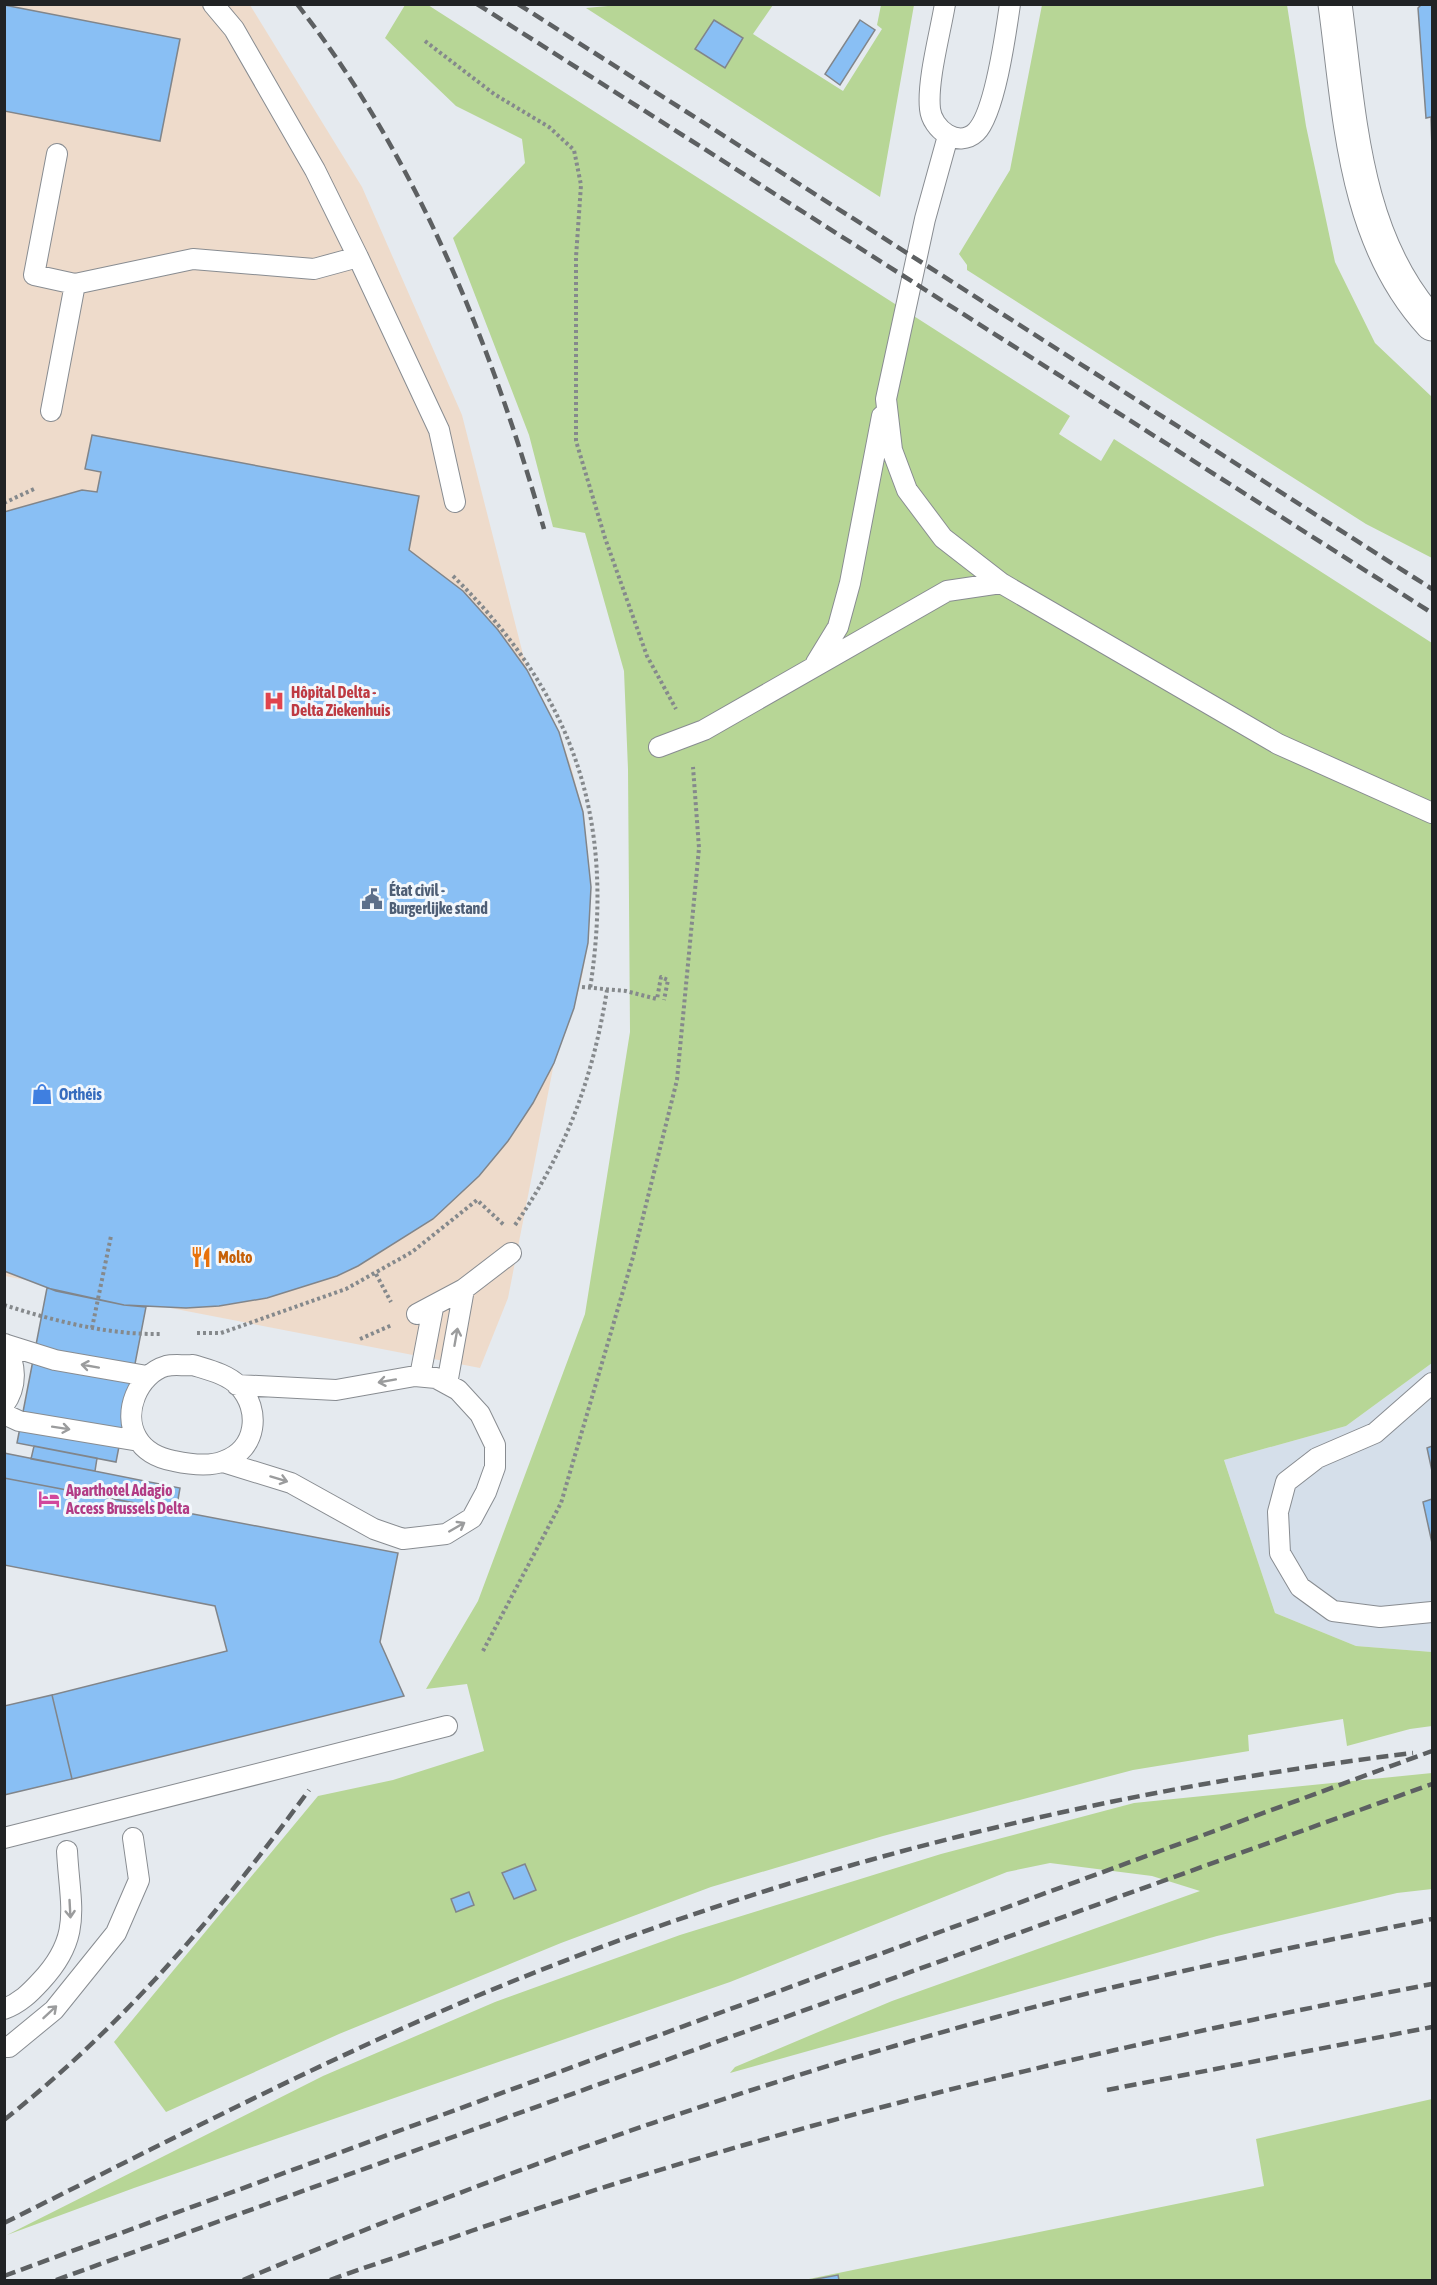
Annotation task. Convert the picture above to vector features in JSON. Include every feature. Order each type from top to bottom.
[{"type":"street","points":[[1335,4],[1355,161],[1375,233],[1411,302],[1432,324]]},
{"type":"lane","points":[[213,4],[234,29],[309,160],[358,257],[439,430],[455,502]]},
{"type":"lane","points":[[945,4],[931,90],[930,110],[936,126],[948,136],[962,138],[976,132],[993,95],[1010,4]]},
{"type":"lane","points":[[814,665],[838,627],[847,594],[925,219],[948,136]]},
{"type":"lane","points":[[57,154],[34,274],[75,284],[193,259],[314,269],[358,257]]},
{"type":"lane","points":[[51,411],[75,284]]},
{"type":"lane","points":[[886,399],[892,450],[908,490],[943,538],[1001,583],[1278,744],[1432,813]]},
{"type":"lane","points":[[659,747],[704,730],[814,665],[947,591],[1001,583]]},
{"type":"lane","points":[[420,1376],[425,1311],[464,1289],[511,1253]]},
{"type":"lane","points":[[447,1384],[464,1289]]},
{"type":"lane","points":[[5,1344],[55,1360],[147,1376]]},
{"type":"lane","points":[[4,1405],[11,1392],[15,1373],[12,1357],[5,1344]]},
{"type":"lane","points":[[223,1462],[239,1453],[254,1426],[254,1411],[237,1385],[217,1372],[193,1365],[166,1366],[147,1376],[138,1387],[131,1418],[139,1441],[149,1453],[163,1459],[187,1464],[223,1462],[291,1483],[374,1529],[403,1539],[446,1534],[472,1518],[486,1492],[495,1467],[495,1444],[480,1414],[458,1390],[436,1377],[420,1376],[336,1390],[237,1385]]},
{"type":"lane","points":[[1432,1383],[1375,1433],[1317,1458],[1286,1482],[1278,1512],[1280,1553],[1300,1587],[1333,1611],[1380,1617],[1432,1612]]},
{"type":"lane","points":[[4,1414],[19,1421],[139,1441]]},
{"type":"lane","points":[[4,1838],[447,1726]]},
{"type":"lane","points":[[4,2047],[9,2047],[54,2010],[116,1933],[139,1880],[133,1838]]},
{"type":"lane","points":[[4,2009],[22,2000],[34,1988],[52,1969],[68,1945],[71,1922],[67,1851]]},
{"type":"path","points":[[425,40],[494,94],[549,127],[574,150],[581,185],[576,257],[576,441],[605,538],[647,656],[691,735],[699,848],[677,1080],[633,1257],[561,1503],[483,1651]]},
{"type":"path","points":[[4,503],[33,489]]},
{"type":"path","points":[[453,576],[508,635],[531,668],[553,704],[578,763],[590,812],[599,896],[597,944],[590,989]]},
{"type":"path","points":[[582,987],[657,999],[661,977],[668,980],[664,1000]]},
{"type":"path","points":[[189,1334],[221,1333],[346,1289],[412,1252],[477,1200],[510,1231],[540,1189],[576,1115],[592,1070],[607,990]]},
{"type":"path","points":[[92,1328],[111,1236]]},
{"type":"path","points":[[376,1274],[396,1312]]},
{"type":"path","points":[[4,1305],[92,1328],[168,1334]]},
{"type":"shaded area","name":"Hôpital Delta - Delta Ziekenhuis","points":[[4,5],[250,5],[362,187],[462,415],[527,670],[559,732],[571,766],[583,812],[591,887],[588,943],[582,977],[574,1008],[554,1063],[508,1298],[480,1368],[5,1276]]},
{"type":"shaded area","points":[[1432,1363],[1432,1652],[1356,1646],[1275,1613],[1224,1460],[1346,1426]]},
{"type":"green space","points":[[630,4],[773,5],[753,34],[843,91],[882,29],[877,25],[881,5],[914,5],[880,197],[586,8]]},
{"type":"green space","points":[[405,5],[428,5],[1070,416],[1059,434],[1101,461],[1114,439],[1432,643],[1432,1363],[1346,1426],[1224,1460],[1275,1613],[1356,1646],[1432,1652],[1432,1726],[1410,1729],[1347,1746],[1343,1719],[1248,1735],[1249,1751],[1133,1770],[883,1836],[711,1887],[561,1943],[339,2034],[166,2112],[114,2042],[318,1796],[393,1780],[484,1751],[467,1684],[426,1689],[478,1601],[585,1314],[630,1032],[628,769],[624,671],[585,533],[553,527],[529,435],[453,238],[525,163],[522,139],[456,106],[385,38]]},
{"type":"green space","points":[[1042,5],[1287,5],[1306,126],[1335,262],[1375,343],[1432,397],[1432,558],[1366,524],[967,270],[967,265],[959,254],[1010,170]]},
{"type":"green space","points":[[1432,1773],[1432,1889],[1397,1893],[1217,1936],[730,2073],[735,2067],[892,2001],[1200,1891],[1152,1876],[1050,1863],[1007,1872],[730,1982],[134,2188],[7,2235],[323,2076],[495,2002],[680,1935],[941,1854],[1134,1803]]},
{"type":"green space","points":[[1432,2099],[1432,2280],[804,2280],[1264,2186],[1256,2139]]},
{"type":"building","points":[[1422,4],[1432,4],[1432,149],[1431,117],[1426,118],[1418,8]]},
{"type":"building","points":[[4,5],[180,39],[160,141],[4,111]]},
{"type":"building","points":[[714,20],[743,38],[725,68],[695,49]]},
{"type":"building","points":[[860,20],[875,30],[840,85],[825,74]]},
{"type":"building","name":"Hôpital Delta - Delta Ziekenhuis","points":[[92,435],[419,496],[409,550],[463,591],[498,630],[527,670],[559,732],[583,812],[591,887],[588,943],[574,1008],[554,1063],[533,1103],[508,1141],[479,1176],[433,1219],[358,1266],[337,1276],[267,1298],[219,1306],[186,1308],[124,1305],[56,1291],[4,1271],[4,512],[82,490],[97,492],[101,472],[85,469]]},
{"type":"building","points":[[47,1288],[124,1305],[146,1307],[116,1462],[17,1443]]},
{"type":"building","points":[[34,1446],[97,1458],[95,1471],[31,1459]]},
{"type":"building","points":[[1432,1446],[1432,1471],[1427,1448]]},
{"type":"building","points":[[4,1453],[180,1488],[176,1511],[4,1478]]},
{"type":"building","points":[[4,1478],[398,1553],[380,1642],[404,1696],[72,1779],[52,1695],[227,1651],[215,1606],[4,1565]]},
{"type":"building","points":[[1432,1499],[1432,1543],[1423,1502]]},
{"type":"building","points":[[52,1695],[72,1779],[4,1795],[4,1706]]},
{"type":"building","points":[[525,1864],[536,1890],[514,1899],[502,1873]]},
{"type":"building","points":[[469,1892],[474,1905],[456,1912],[451,1899]]},
{"type":"building","points":[[838,2275],[839,2280],[811,2280]]},
{"type":"railway","points":[[297,4],[340,63],[379,125],[446,255],[500,390],[544,529]]},
{"type":"railway","points":[[477,4],[1432,613]]},
{"type":"railway","points":[[518,4],[1432,589]]},
{"type":"railway","points":[[4,2276],[1432,1751]]},
{"type":"railway","points":[[4,2223],[270,2090],[472,1998],[647,1931],[753,1895],[861,1862],[1080,1808],[1301,1768],[1413,1753]]},
{"type":"railway","points":[[56,2280],[1432,1784]]},
{"type":"railway","points":[[4,2120],[89,2046],[168,1966],[241,1880],[309,1790]]},
{"type":"railway","points":[[243,2280],[520,2170],[708,2105],[897,2045],[1102,1990],[1432,1919]]},
{"type":"railway","points":[[330,2280],[589,2192],[827,2122],[1068,2061],[1432,1984]]},
{"type":"railway","points":[[1107,2090],[1432,2027]]},
{"type":"place","name":"Hôpital Delta - Delta Ziekenhuis","points":[[274,701]]},
{"type":"place","name":"État civil - Burgerlijke stand","points":[[372,899]]},
{"type":"place","name":"Orthéis","points":[[42,1094]]},
{"type":"place","name":"Molto","points":[[201,1257]]},
{"type":"place","name":"Aparthotel Adagio Access Brussels Delta","points":[[49,1499]]}]
